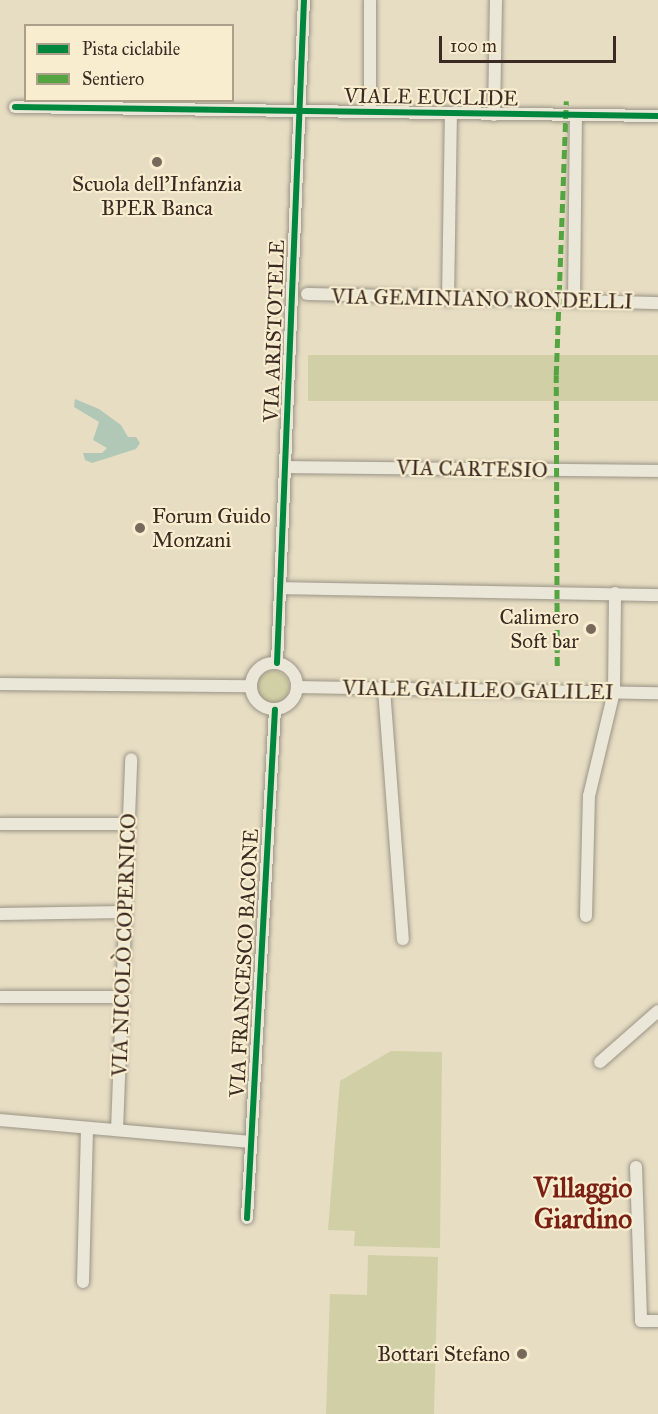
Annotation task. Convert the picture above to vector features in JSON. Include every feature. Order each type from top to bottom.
[{"type":"street","name":"VIA ARISTOTELE","points":[[277,663],[304,0]]},
{"type":"street","name":"VIALE EUCLIDE","points":[[370,0],[370,112]]},
{"type":"street","name":"VIALE EUCLIDE","points":[[494,115],[496,0]]},
{"type":"street","name":"VIALE EUCLIDE","points":[[15,107],[204,105],[299,111],[658,116]]},
{"type":"street","points":[[448,300],[451,113]]},
{"type":"street","points":[[574,301],[576,116]]},
{"type":"street","name":"VIA GEMINIANO RONDELLI","points":[[307,294],[448,300],[658,303]]},
{"type":"street","name":"VIA CARTESIO","points":[[286,467],[658,471]]},
{"type":"street","points":[[281,588],[658,595]]},
{"type":"street","points":[[586,916],[589,796],[614,692],[615,593]]},
{"type":"street","points":[[277,663],[292,672],[297,687],[289,704],[275,710],[258,704],[250,686],[258,669],[277,663]]},
{"type":"street","points":[[0,684],[250,686]]},
{"type":"street","name":"VIALE GALILEO GALILEI","points":[[297,687],[658,693]]},
{"type":"street","points":[[384,688],[403,939]]},
{"type":"street","name":"VIA FRANCESCO BACONE","points":[[247,1218],[275,710]]},
{"type":"street","name":"VIA NICOLÒ COPERNICO","points":[[117,1130],[131,759]]},
{"type":"street","points":[[0,824],[128,824]]},
{"type":"street","points":[[0,914],[124,912]]},
{"type":"street","points":[[0,998],[122,998]]},
{"type":"street","points":[[600,1062],[658,1011]]},
{"type":"street","points":[[0,1120],[251,1142]]},
{"type":"street","points":[[83,1282],[87,1128]]},
{"type":"street","points":[[636,1167],[641,1321],[658,1321]]},
{"type":"green space","points":[[308,355],[658,355],[658,401],[308,401]]},
{"type":"green space","points":[[273,671],[285,675],[289,687],[285,699],[273,703],[261,699],[257,687],[261,675]]},
{"type":"green space","points":[[391,1051],[442,1052],[440,1248],[354,1246],[355,1231],[328,1230],[340,1081]]},
{"type":"green space","points":[[368,1255],[438,1257],[434,1414],[326,1414],[330,1294],[367,1295]]},
{"type":"shaded area","points":[[75,399],[99,409],[121,425],[128,437],[136,437],[140,443],[136,449],[92,463],[85,460],[83,453],[102,453],[107,448],[93,440],[99,422],[74,407]]},
{"type":"marked path","points":[[557,666],[556,375],[566,101]]},
{"type":"cycle path","points":[[277,663],[304,0]]},
{"type":"cycle path","points":[[15,107],[658,116]]},
{"type":"cycle path","points":[[247,1218],[275,710]]},
{"type":"place","name":"Scuola dell’Infanzia BPER Banca","points":[[157,162]]},
{"type":"place","name":"Forum Guido Monzani","points":[[140,528]]},
{"type":"place","name":"Calimero Soft bar","points":[[591,629]]},
{"type":"place","name":"Bottari Stefano","points":[[522,1354]]},
{"type":"district","name":"Villaggio Giardino","points":[[583,1202]]}]
